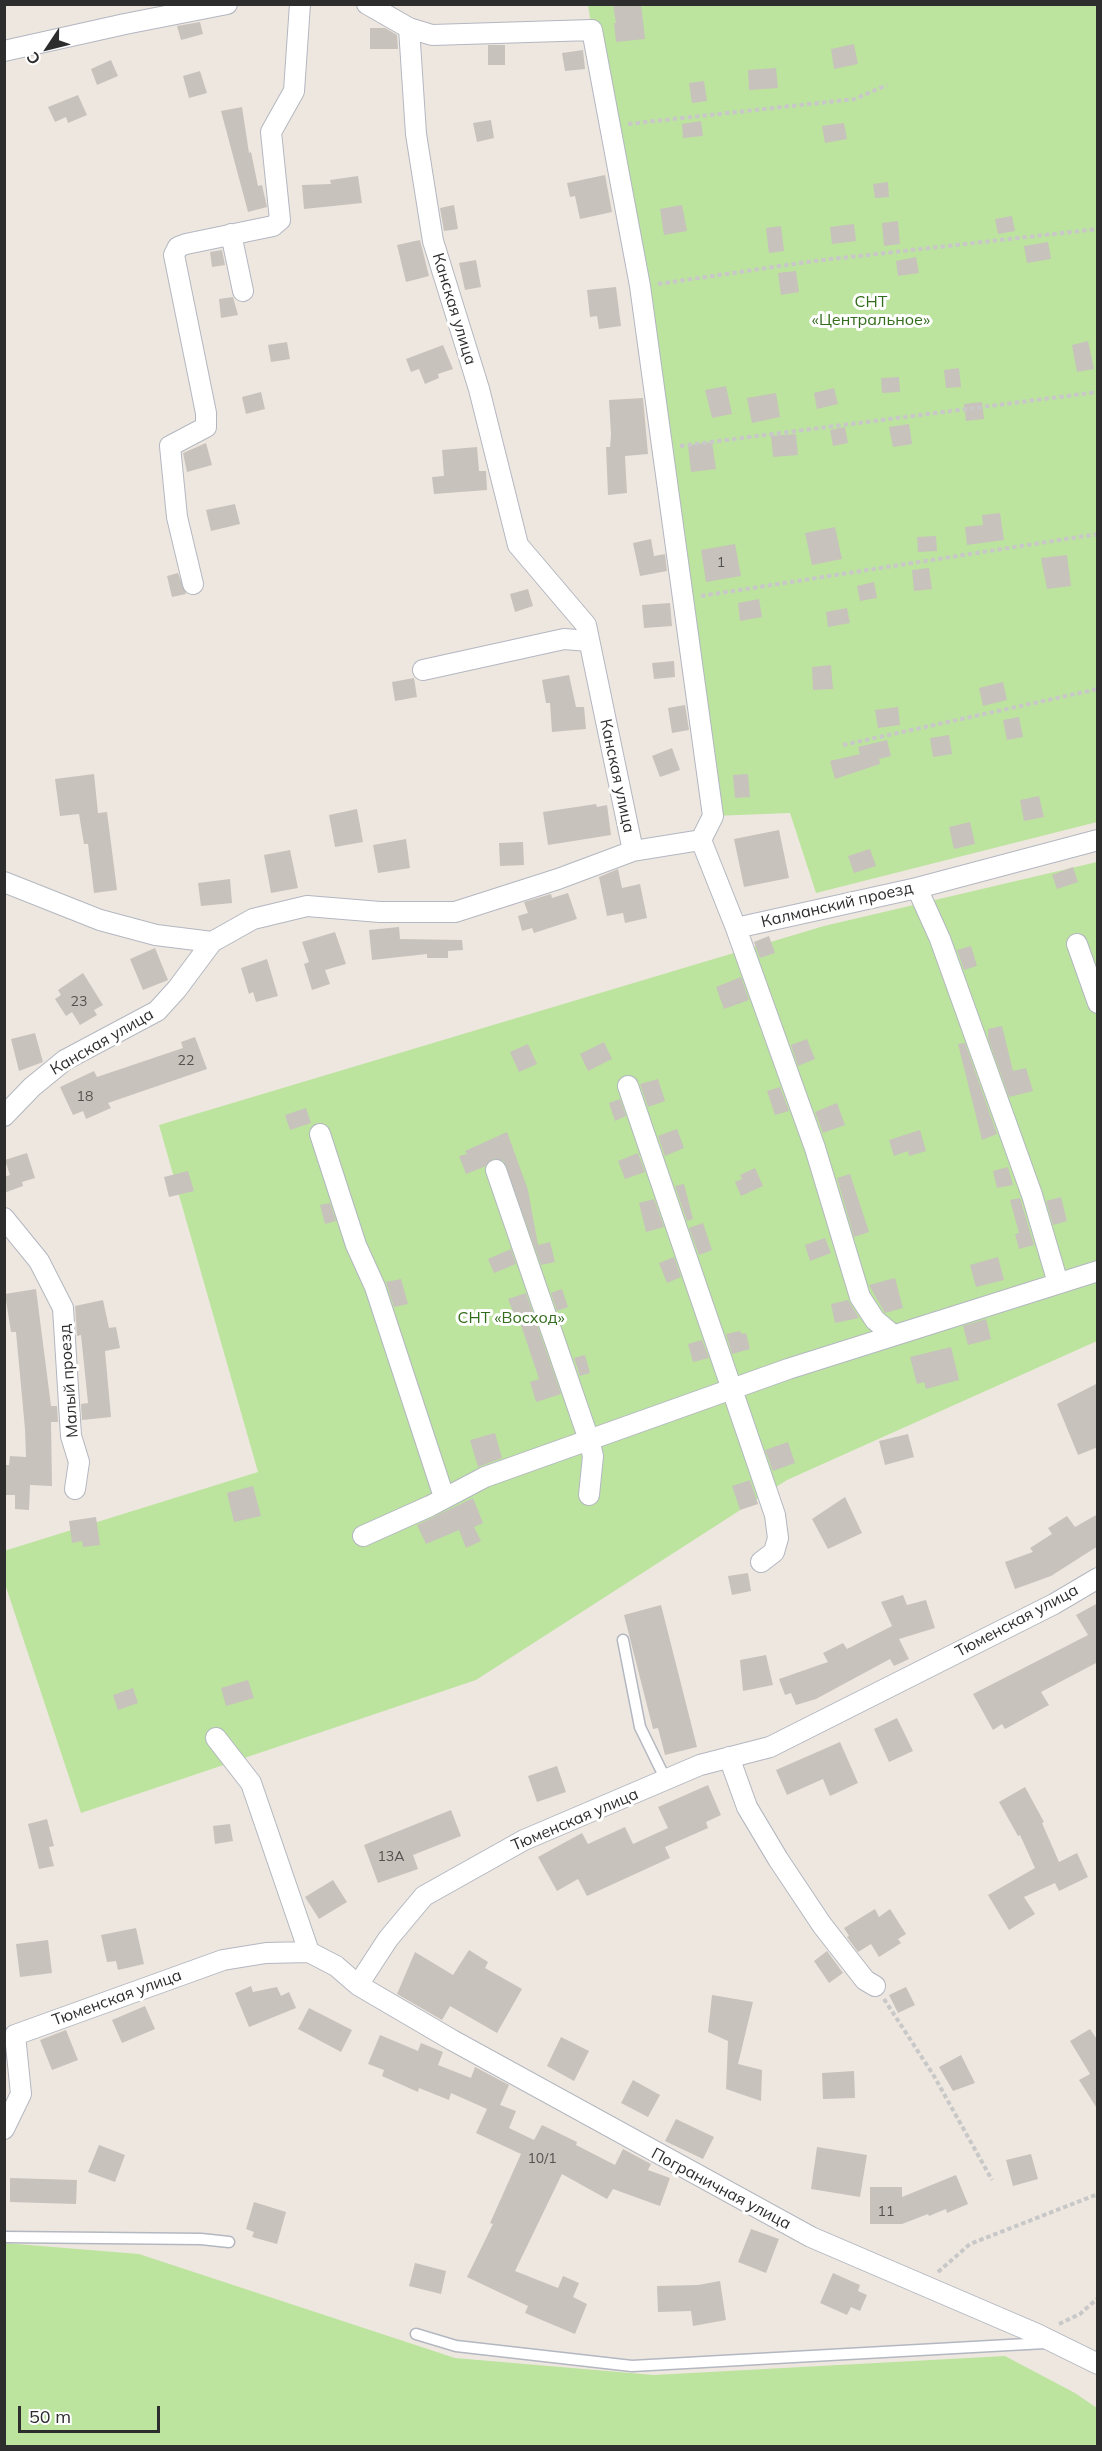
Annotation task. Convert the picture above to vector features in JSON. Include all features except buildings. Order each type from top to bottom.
[{"type":"street","points":[[4,51],[227,4]]},
{"type":"street","points":[[193,584],[177,517],[170,446],[206,427],[206,413],[174,255],[178,248],[186,244],[273,226],[280,220],[271,132],[294,91],[300,4]]},
{"type":"street","points":[[367,4],[409,28],[432,35],[591,30],[640,286],[713,816],[701,840],[736,928],[814,1148],[860,1297],[875,1320],[892,1335]]},
{"type":"street","name":"Канская улица","points":[[4,1116],[32,1086],[65,1060],[157,1011],[177,989],[212,942],[253,919],[307,906],[380,912],[455,912],[558,879],[633,850],[586,625],[518,545],[479,389],[434,241],[416,134],[409,28]]},
{"type":"street","points":[[231,234],[243,291]]},
{"type":"street","points":[[423,670],[564,639],[589,641]]},
{"type":"street","points":[[633,850],[701,840]]},
{"type":"street","name":"Калманский проезд","points":[[736,928],[917,888],[1098,840]]},
{"type":"street","points":[[4,882],[100,920],[156,936],[212,942]]},
{"type":"street","points":[[917,888],[940,939],[1025,1174],[1058,1283]]},
{"type":"street","points":[[1077,944],[1098,1003]]},
{"type":"street","points":[[628,1086],[775,1515],[778,1538],[774,1552],[761,1562]]},
{"type":"street","points":[[320,1134],[356,1245],[375,1287],[444,1497]]},
{"type":"street","points":[[496,1170],[590,1440],[593,1456],[589,1495]]},
{"type":"street","name":"Малый проезд","points":[[4,1218],[39,1261],[63,1308],[71,1436],[79,1462],[75,1489]]},
{"type":"street","points":[[363,1536],[485,1476],[892,1335],[1098,1271]]},
{"type":"street","name":"Тюменская улица","points":[[10,2034],[223,1960],[266,1953],[309,1952],[336,1965],[358,1985],[388,1939],[424,1896],[524,1840],[699,1765],[770,1747],[1054,1604],[1098,1578]]},
{"type":"street","points":[[216,1738],[251,1783],[309,1952]]},
{"type":"street","points":[[729,1757],[747,1807],[778,1859],[822,1925],[865,1980],[875,1986]]},
{"type":"street","name":"Пограничная улица","points":[[358,1985],[718,2188],[811,2237],[1098,2364]]},
{"type":"street","points":[[4,2129],[21,2094],[10,2034]]},
{"type":"lane","points":[[623,1640],[640,1727],[662,1772],[662,1782]]},
{"type":"lane","points":[[4,2237],[201,2239],[229,2242]]},
{"type":"lane","points":[[416,2334],[456,2346],[632,2366],[1043,2338]]},
{"type":"path","points":[[610,127],[663,118],[855,99],[887,85]]},
{"type":"path","points":[[640,286],[814,261],[1098,229]]},
{"type":"path","points":[[662,448],[1098,392]]},
{"type":"path","points":[[682,599],[1098,534]]},
{"type":"path","points":[[843,745],[1098,689]]},
{"type":"path","points":[[875,1986],[934,2076],[992,2180]]},
{"type":"path","points":[[908,2279],[942,2271],[970,2244],[1098,2194]]},
{"type":"path","points":[[1043,2338],[1080,2314],[1098,2298]]},
{"type":"green space","name":"СНТ «Центральное»","points":[[588,5],[1097,5],[1097,822],[816,893],[790,813],[713,816]]},
{"type":"green space","name":"СНТ «Восход»","points":[[1097,862],[1097,1341],[787,1480],[476,1680],[81,1813],[5,1584],[4,1551],[258,1472],[159,1125],[824,926]]},
{"type":"green space","points":[[4,2243],[139,2254],[455,2358],[654,2375],[1005,2356],[1075,2393],[1097,2408],[1097,2446],[5,2446]]}]
